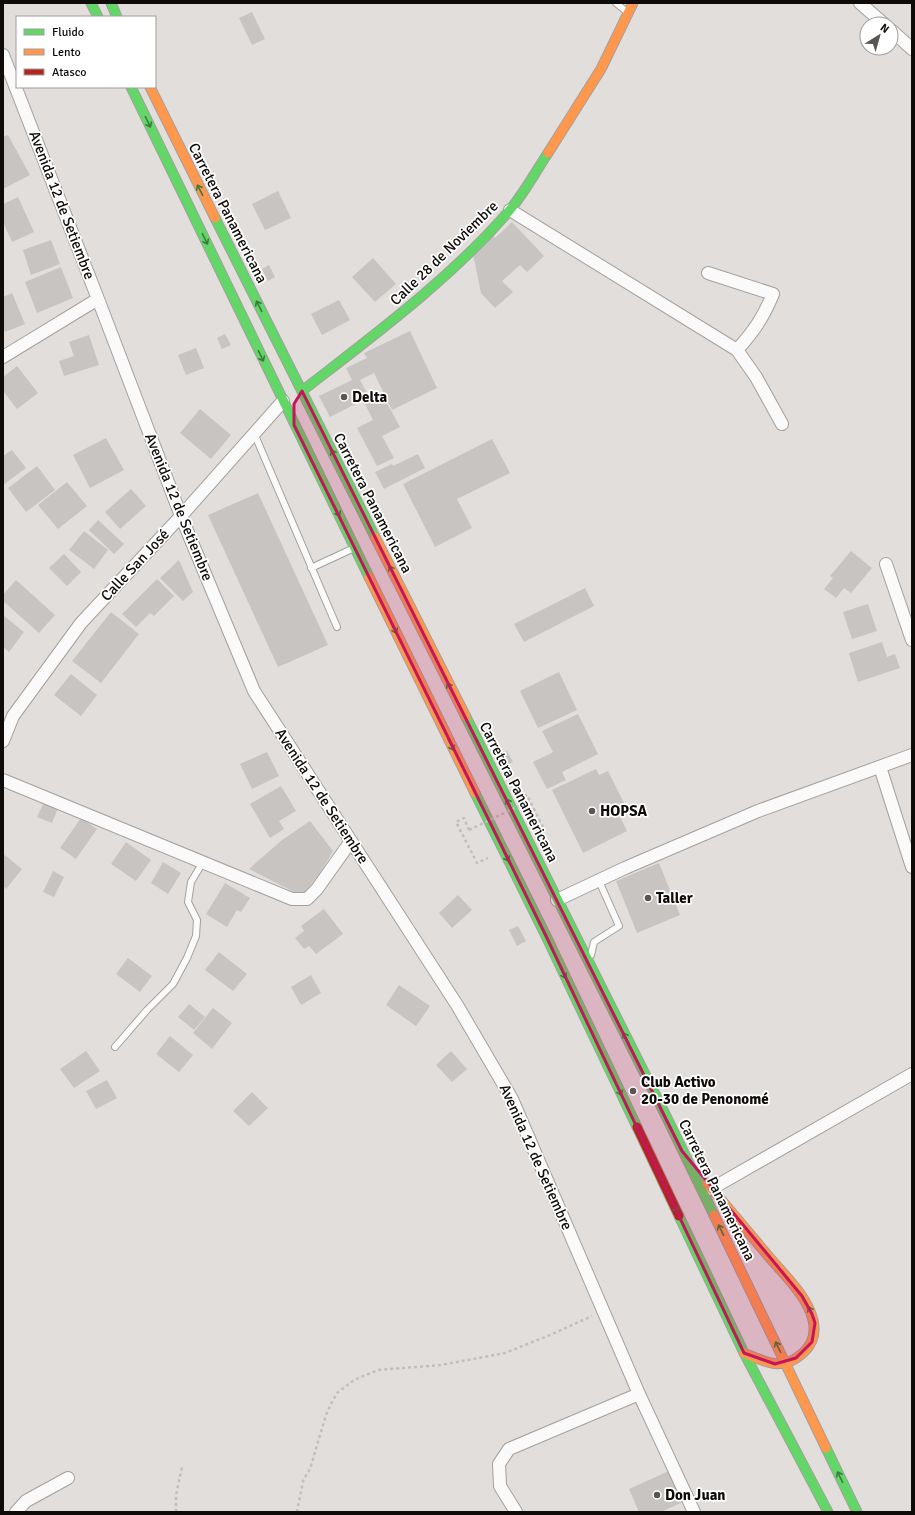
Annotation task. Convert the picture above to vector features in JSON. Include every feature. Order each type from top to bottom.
[{"type":"main road","points":[[91,3],[98,16]]},
{"type":"main road","points":[[111,3],[117,16]]},
{"type":"main road","name":"Calle 28 de Noviembre","points":[[291,401],[415,303],[472,250],[510,210],[601,69],[633,3]]},
{"type":"main road","name":"Carretera Panamericana","points":[[133,88],[291,401]]},
{"type":"main road","name":"Carretera Panamericana","points":[[150,88],[302,391],[554,903],[589,964],[662,1109],[858,1512]]},
{"type":"main road","points":[[291,401],[294,425],[546,936],[744,1353],[828,1512]]},
{"type":"main road","points":[[546,936],[547,918]]},
{"type":"main road","points":[[682,1151],[711,1189],[802,1296],[812,1314],[815,1323],[812,1342],[800,1356],[786,1363],[768,1363],[744,1353]]},
{"type":"street","points":[[860,3],[875,16]]},
{"type":"street","points":[[899,37],[912,49]]},
{"type":"street","name":"Avenida 12 de Setiembre","points":[[3,54],[16,88]]},
{"type":"street","name":"Avenida 12 de Setiembre","points":[[16,88],[181,516],[254,691],[457,1005],[512,1099],[639,1394],[694,1512]]},
{"type":"street","points":[[510,210],[737,350],[756,377],[782,424]]},
{"type":"street","points":[[708,273],[773,294],[766,312],[755,329],[737,350]]},
{"type":"street","points":[[3,357],[98,299]]},
{"type":"street","name":"Calle San José","points":[[3,741],[14,716],[81,623],[181,516],[254,433],[291,401]]},
{"type":"street","points":[[886,564],[912,640]]},
{"type":"street","points":[[3,709],[14,716]]},
{"type":"street","points":[[554,903],[598,880],[758,811],[912,754]]},
{"type":"street","points":[[880,767],[912,867]]},
{"type":"street","points":[[3,780],[292,899],[307,899],[318,889],[351,841]]},
{"type":"street","points":[[711,1189],[912,1074]]},
{"type":"street","points":[[516,1512],[500,1486],[499,1464],[509,1449],[639,1394]]},
{"type":"street","points":[[16,1512],[26,1501],[68,1478]]},
{"type":"lane","points":[[616,3],[628,13]]},
{"type":"lane","points":[[254,433],[337,627]]},
{"type":"lane","points":[[311,568],[355,548]]},
{"type":"lane","points":[[115,1047],[147,1010],[173,984],[187,958],[196,936],[197,920],[188,902],[191,882],[203,862]]},
{"type":"lane","points":[[589,964],[594,942],[619,926],[598,880]]},
{"type":"path","points":[[477,863],[456,822],[464,818],[470,830],[525,803]]},
{"type":"path","points":[[297,1512],[303,1481],[310,1469],[326,1415],[338,1394],[354,1380],[378,1370],[441,1365],[506,1353],[604,1310]]},
{"type":"path","points":[[176,1512],[176,1495],[182,1467]]},
{"type":"highlighted area","points":[[302,391],[682,1151],[802,1296],[812,1314],[815,1323],[812,1342],[796,1358],[775,1364],[744,1353],[546,936],[294,425],[294,404]]},
{"type":"building","points":[[252,12],[265,39],[252,45],[239,18]]},
{"type":"building","points":[[8,135],[30,175],[3,189],[3,137]]},
{"type":"building","points":[[278,191],[291,218],[265,230],[252,204]]},
{"type":"building","points":[[18,197],[34,232],[12,242],[3,222],[3,204]]},
{"type":"building","points":[[512,222],[544,256],[527,272],[520,265],[502,281],[513,292],[495,308],[481,293],[473,254],[493,235],[495,238]]},
{"type":"building","points":[[51,240],[60,264],[31,275],[23,250]]},
{"type":"building","points":[[373,258],[396,284],[375,302],[352,277]]},
{"type":"building","points":[[269,265],[275,277],[268,281],[262,269]]},
{"type":"building","points":[[61,267],[73,298],[37,313],[25,282]]},
{"type":"building","points":[[12,293],[25,324],[5,332],[3,326],[3,297]]},
{"type":"building","points":[[339,300],[350,320],[322,335],[311,314]]},
{"type":"building","points":[[410,331],[437,388],[392,410],[374,373],[360,380],[369,397],[330,417],[319,396],[352,380],[346,368],[367,358],[364,353]]},
{"type":"building","points":[[225,334],[231,345],[222,349],[217,338]]},
{"type":"building","points":[[89,335],[99,365],[64,376],[59,361],[74,356],[69,342]]},
{"type":"building","points":[[196,348],[204,368],[186,375],[178,355]]},
{"type":"building","points":[[17,366],[38,393],[17,409],[3,391],[3,377]]},
{"type":"building","points":[[382,394],[400,427],[382,436],[394,458],[377,466],[357,428],[373,420],[365,404]]},
{"type":"building","points":[[200,409],[231,435],[211,459],[180,433]]},
{"type":"building","points":[[106,438],[124,470],[90,488],[73,455]]},
{"type":"building","points":[[492,439],[510,473],[457,499],[472,528],[435,547],[403,484]]},
{"type":"building","points":[[12,450],[26,468],[3,485],[3,456]]},
{"type":"building","points":[[418,454],[425,468],[384,489],[375,472],[392,464],[393,466]]},
{"type":"building","points":[[37,466],[55,490],[26,512],[8,488]]},
{"type":"building","points":[[67,482],[87,506],[58,529],[38,505]]},
{"type":"building","points":[[131,489],[146,506],[120,529],[105,512]]},
{"type":"building","points":[[258,493],[328,645],[278,667],[208,515]]},
{"type":"building","points":[[98,520],[124,544],[114,554],[89,530]]},
{"type":"building","points":[[84,531],[108,550],[94,569],[69,550]]},
{"type":"building","points":[[851,551],[872,568],[851,593],[844,588],[836,598],[824,589],[833,578],[830,576]]},
{"type":"building","points":[[64,554],[81,572],[67,586],[49,568]]},
{"type":"building","points":[[179,560],[193,592],[183,601],[160,578]]},
{"type":"building","points":[[157,579],[174,596],[154,616],[150,613],[136,627],[122,614]]},
{"type":"building","points":[[16,580],[55,615],[39,633],[3,601],[3,595]]},
{"type":"building","points":[[585,588],[594,606],[524,642],[514,624]]},
{"type":"building","points":[[868,604],[877,631],[852,639],[843,612]]},
{"type":"building","points":[[111,612],[139,634],[101,683],[72,661]]},
{"type":"building","points":[[3,615],[24,632],[9,652],[3,647]]},
{"type":"building","points":[[882,642],[887,657],[895,654],[900,668],[858,682],[849,653]]},
{"type":"building","points":[[559,672],[577,710],[538,728],[520,691]]},
{"type":"building","points":[[71,674],[97,695],[81,716],[54,695]]},
{"type":"building","points":[[578,714],[598,754],[562,772],[566,780],[547,789],[533,762],[553,752],[542,731]]},
{"type":"building","points":[[507,751],[513,762],[504,766],[499,755]]},
{"type":"building","points":[[267,752],[279,776],[252,789],[240,764]]},
{"type":"building","name":"HOPSA","points":[[596,769],[599,775],[608,771],[627,809],[618,813],[627,831],[583,853],[552,790]]},
{"type":"building","points":[[281,786],[296,811],[279,821],[284,829],[270,838],[250,804]]},
{"type":"building","points":[[44,802],[58,808],[52,823],[37,817]]},
{"type":"building","points":[[81,818],[97,829],[76,859],[60,848]]},
{"type":"building","points":[[310,821],[333,851],[320,873],[302,896],[249,869],[282,840]]},
{"type":"building","points":[[126,842],[151,860],[136,881],[111,864]]},
{"type":"building","points":[[5,855],[22,869],[6,889],[3,886],[3,858]]},
{"type":"building","points":[[163,862],[181,873],[168,894],[151,883]]},
{"type":"building","name":"Taller","points":[[659,863],[680,915],[637,933],[616,881]]},
{"type":"building","points":[[53,871],[64,877],[54,897],[43,892]]},
{"type":"building","points":[[225,883],[250,898],[241,912],[237,910],[227,927],[206,914]]},
{"type":"building","points":[[458,895],[472,910],[452,928],[439,913]]},
{"type":"building","points":[[324,909],[343,934],[316,954],[309,946],[304,949],[295,938],[304,931],[301,926]]},
{"type":"building","points":[[518,926],[526,941],[517,946],[509,930]]},
{"type":"building","points":[[219,952],[247,974],[233,991],[205,970]]},
{"type":"building","points":[[128,958],[152,976],[140,992],[116,974]]},
{"type":"building","points":[[311,975],[321,993],[301,1005],[291,987]]},
{"type":"building","points":[[399,985],[430,1006],[416,1026],[386,1005]]},
{"type":"building","points":[[189,1004],[205,1017],[194,1030],[178,1017]]},
{"type":"building","points":[[213,1008],[232,1023],[212,1049],[193,1033]]},
{"type":"building","points":[[170,1036],[193,1055],[179,1072],[156,1054]]},
{"type":"building","points":[[86,1051],[100,1071],[74,1088],[60,1069]]},
{"type":"building","points":[[451,1051],[467,1069],[452,1082],[436,1065]]},
{"type":"building","points":[[107,1080],[117,1098],[96,1109],[86,1091]]},
{"type":"building","points":[[252,1092],[268,1108],[249,1126],[233,1111]]},
{"type":"building","name":"Don Juan","points":[[671,1470],[685,1501],[661,1512],[639,1512],[629,1489]]},
{"type":"traffic: fast","points":[[91,3],[98,16]]},
{"type":"traffic: fast","points":[[111,3],[117,16]]},
{"type":"traffic: fast","points":[[131,88],[369,577]]},
{"type":"traffic: fast","points":[[302,391],[410,306],[436,284],[486,236],[514,205],[548,153]]},
{"type":"traffic: fast","points":[[215,218],[375,537]]},
{"type":"traffic: fast","points":[[466,717],[714,1215]]},
{"type":"traffic: fast","points":[[475,793],[546,936],[637,1127]]},
{"type":"traffic: fast","points":[[679,1216],[744,1353],[828,1512]]},
{"type":"traffic: fast","points":[[826,1448],[857,1512]]},
{"type":"traffic: slow","points":[[548,153],[601,69],[633,3]]},
{"type":"traffic: slow","points":[[150,88],[215,218]]},
{"type":"traffic: slow","points":[[375,537],[466,717]]},
{"type":"traffic: slow","points":[[369,577],[475,793]]},
{"type":"traffic: slow","points":[[707,1183],[795,1287],[806,1303],[813,1320],[813,1338],[806,1350],[795,1359],[781,1364],[774,1364],[744,1353]]},
{"type":"traffic: slow","points":[[714,1215],[826,1448]]},
{"type":"traffic: jam","points":[[637,1127],[679,1216]]},
{"type":"place","name":"Delta","points":[[344,397]]},
{"type":"place","name":"HOPSA","points":[[592,811]]},
{"type":"place","name":"Taller","points":[[648,898]]},
{"type":"place","name":"Club Activo 20-30 de Penonomé","points":[[633,1091]]},
{"type":"place","name":"Don Juan","points":[[657,1495]]}]
